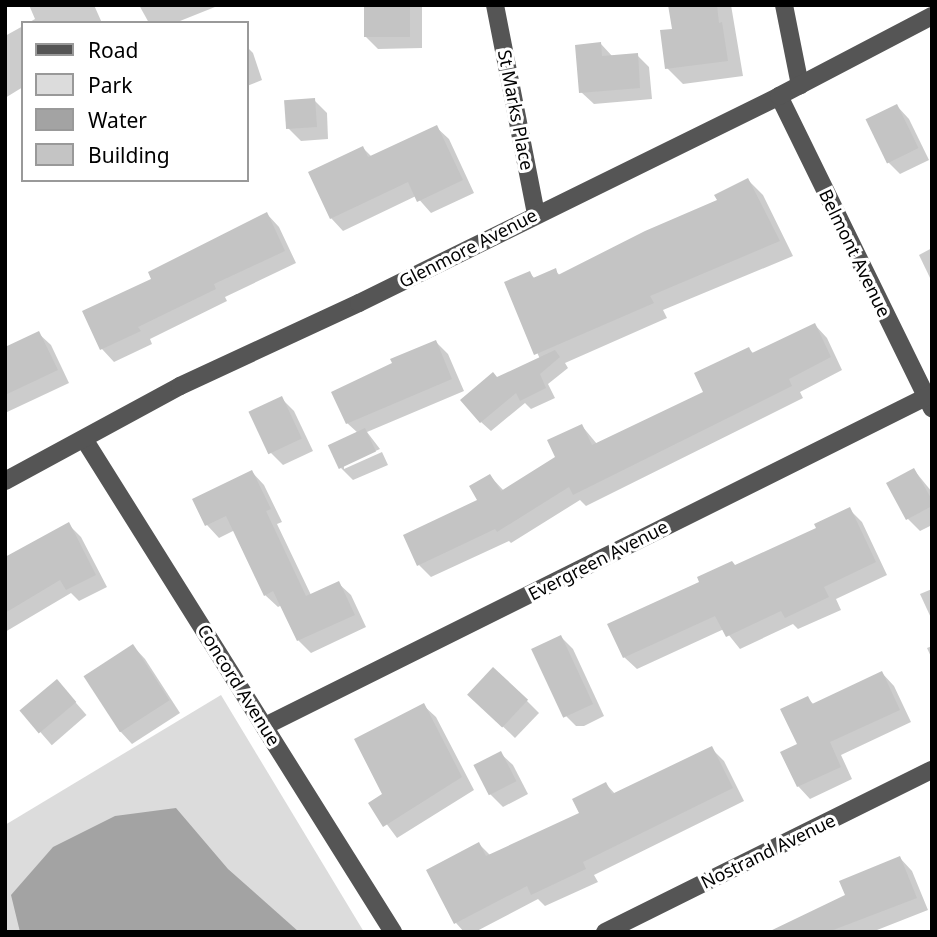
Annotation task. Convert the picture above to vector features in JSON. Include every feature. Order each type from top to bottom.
[{"type":"street","name":"St Marks Place","points":[[495,5],[536,214]]},
{"type":"street","points":[[784,5],[800,85]]},
{"type":"street","name":"Glenmore Avenue","points":[[5,481],[180,386],[359,303],[779,96],[932,16]]},
{"type":"street","name":"Belmont Avenue","points":[[779,96],[930,400]]},
{"type":"street","name":"Evergreen Avenue","points":[[265,726],[930,400]]},
{"type":"street","name":"Concord Avenue","points":[[84,439],[393,932]]},
{"type":"street","name":"Nostrand Avenue","points":[[605,932],[932,770]]},
{"type":"green space","points":[[221,695],[364,932],[5,932],[5,825]]},
{"type":"water","points":[[176,808],[228,869],[299,932],[20,932],[11,895],[53,847],[115,816]]},
{"type":"building","points":[[364,5],[410,5],[410,37],[364,37]]},
{"type":"building","points":[[668,5],[717,5],[728,61],[665,69],[660,30],[672,29]]},
{"type":"building","points":[[601,42],[602,56],[638,53],[640,88],[579,93],[575,45]]},
{"type":"building","points":[[315,98],[317,127],[286,129],[284,100]]},
{"type":"building","points":[[897,104],[918,148],[887,163],[866,119]]},
{"type":"building","points":[[437,125],[463,180],[417,202],[408,182],[330,219],[308,172],[363,146],[368,157]]},
{"type":"building","points":[[748,178],[780,241],[650,296],[654,303],[534,355],[504,282],[530,271],[533,278],[556,268],[558,275],[645,231],[717,200],[714,195]]},
{"type":"building","points":[[267,212],[285,251],[214,284],[216,289],[138,327],[141,331],[100,350],[82,311],[151,279],[148,272]]},
{"type":"building","points":[[815,323],[831,357],[789,379],[792,386],[573,495],[569,487],[497,532],[495,529],[417,566],[403,535],[477,500],[469,486],[490,474],[501,491],[555,457],[547,440],[582,424],[592,445],[703,392],[694,373],[749,347],[752,353]]},
{"type":"building","points":[[39,331],[58,370],[5,395],[5,347]]},
{"type":"building","points":[[436,340],[452,379],[346,424],[331,392],[392,363],[390,359]]},
{"type":"building","points":[[555,350],[560,357],[540,374],[546,388],[520,401],[516,393],[480,423],[460,400],[493,372],[497,377]]},
{"type":"building","points":[[282,396],[302,439],[268,454],[248,412]]},
{"type":"building","points":[[365,428],[376,452],[339,469],[328,445]]},
{"type":"building","points":[[914,468],[932,500],[932,506],[906,520],[886,483]]},
{"type":"building","points":[[252,470],[271,509],[266,511],[306,596],[339,581],[355,615],[297,641],[273,591],[264,596],[226,516],[205,526],[192,499]]},
{"type":"building","points":[[850,507],[876,562],[824,587],[829,597],[785,618],[781,611],[726,637],[715,616],[623,658],[607,624],[699,582],[697,577],[732,561],[735,565],[816,528],[814,524]]},
{"type":"building","points":[[69,522],[96,575],[66,590],[60,580],[5,613],[5,557]]},
{"type":"building","points":[[561,635],[593,704],[563,718],[531,649]]},
{"type":"building","points":[[133,644],[169,700],[120,732],[84,676]]},
{"type":"building","points":[[493,667],[528,700],[502,728],[467,695]]},
{"type":"building","points":[[882,671],[900,710],[830,742],[841,767],[797,787],[780,752],[797,744],[780,709],[808,696],[812,704]]},
{"type":"building","points":[[57,679],[76,702],[39,733],[19,710]]},
{"type":"building","points":[[424,703],[462,777],[383,827],[368,803],[382,794],[354,739]]},
{"type":"building","points":[[712,746],[733,788],[583,862],[586,869],[531,895],[527,886],[454,924],[426,870],[479,842],[486,856],[579,813],[572,799],[606,782],[612,794]]},
{"type":"building","points":[[501,751],[516,781],[489,795],[473,765]]},
{"type":"building","points":[[900,856],[917,898],[828,932],[768,932],[845,895],[839,881]]}]
